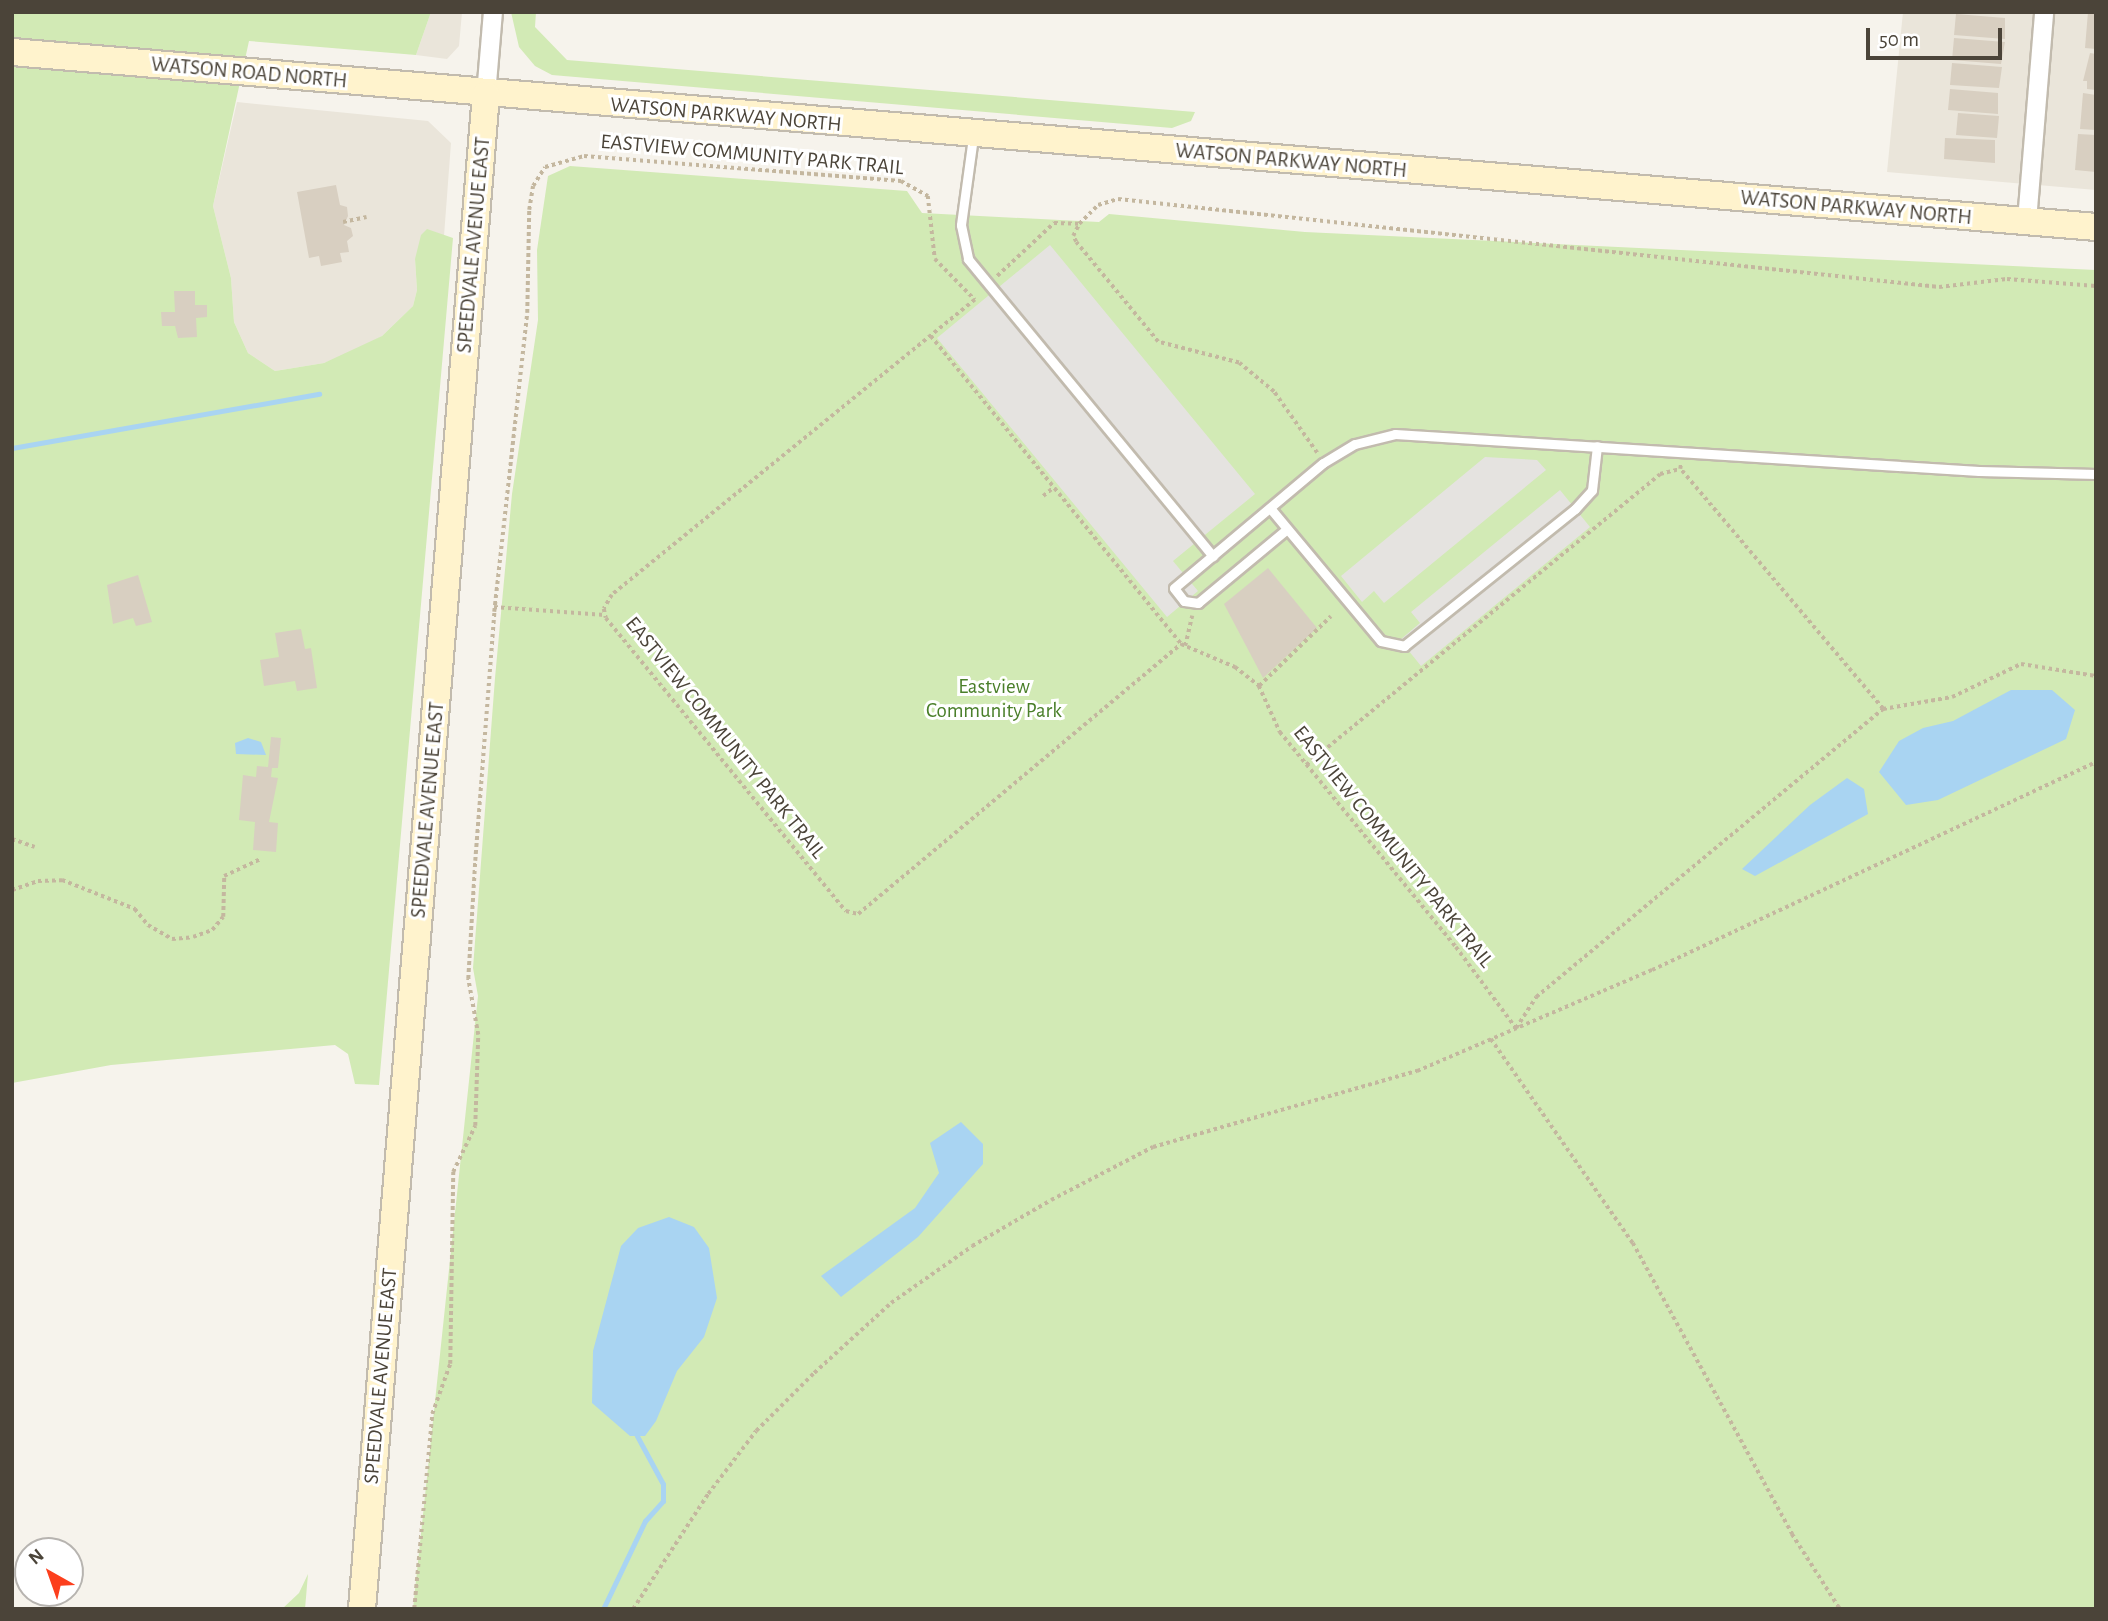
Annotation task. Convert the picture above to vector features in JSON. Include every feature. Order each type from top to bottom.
[{"type":"main road","name":"WATSON ROAD NORTH","points":[[12,52],[486,95]]},
{"type":"main road","name":"WATSON PARKWAY NORTH","points":[[486,95],[2096,227]]},
{"type":"main road","name":"SPEEDVALE AVENUE EAST","points":[[362,1609],[486,95]]},
{"type":"street","name":"SPEEDVALE AVENUE EAST","points":[[486,95],[493,12]]},
{"type":"street","points":[[2027,221],[2045,12]]},
{"type":"lane","points":[[973,135],[961,240],[968,259],[1213,556]]},
{"type":"lane","points":[[1287,528],[1195,604],[1184,600],[1174,589],[1323,463],[1355,444],[1395,434],[2096,474]]},
{"type":"lane","points":[[1270,508],[1381,641],[1404,646],[1585,499],[1592,490],[1597,446]]},
{"type":"path","name":"EASTVIEW COMMUNITY PARK TRAIL","points":[[414,1609],[432,1414],[450,1364],[453,1172],[475,1126],[478,1035],[468,979],[495,607],[527,313],[529,210],[533,186],[545,167],[584,156],[901,181],[928,196],[935,259],[975,300],[612,595],[605,615],[835,901],[858,914],[1183,645],[1235,667],[1259,686],[1280,732],[1456,947],[1516,1028]]},
{"type":"path","points":[[1323,463],[1275,392],[1239,363],[1158,342],[1073,236],[1079,224],[1098,205],[1118,200],[1938,287],[2007,279],[2096,286]]},
{"type":"path","points":[[343,222],[366,217]]},
{"type":"path","points":[[975,300],[1054,223],[1079,224]]},
{"type":"path","points":[[931,337],[1183,645]]},
{"type":"path","points":[[1682,452],[1680,468],[1883,709]]},
{"type":"path","points":[[1306,765],[1660,474],[1680,468]]},
{"type":"path","points":[[1043,496],[1054,487]]},
{"type":"path","points":[[1183,645],[1195,604]]},
{"type":"path","points":[[495,607],[605,615]]},
{"type":"path","points":[[1259,686],[1331,616]]},
{"type":"path","points":[[1516,1028],[1536,997],[1883,709],[1952,697],[2021,664],[2096,676]]},
{"type":"path","points":[[633,1609],[708,1494],[756,1431],[891,1303],[972,1246],[1153,1147],[1404,1075],[1652,970],[2096,762]]},
{"type":"path","points":[[12,839],[35,847]]},
{"type":"path","points":[[12,890],[38,881],[62,880],[135,909],[148,925],[172,939],[193,937],[212,930],[223,917],[224,876],[260,859]]},
{"type":"path","points":[[1491,1039],[1633,1243],[1791,1534],[1840,1609]]},
{"type":"shaded area","points":[[431,12],[462,12],[459,46],[447,59],[416,55]]},
{"type":"shaded area","points":[[1903,12],[2096,12],[2096,190],[1887,172]]},
{"type":"shaded area","points":[[237,102],[428,121],[451,143],[444,236],[415,259],[417,290],[413,306],[382,336],[357,351],[324,363],[275,371],[248,353],[234,322],[231,278],[213,206]]},
{"type":"shaded area","points":[[1050,245],[1255,494],[1173,561],[1198,591],[1167,617],[937,338]]},
{"type":"shaded area","points":[[1485,457],[1537,460],[1546,470],[1384,603],[1374,591],[1362,602],[1341,576]]},
{"type":"shaded area","points":[[1560,490],[1590,527],[1421,666],[1400,640],[1420,623],[1411,612]]},
{"type":"green space","points":[[12,12],[431,12],[416,55],[249,41],[213,206],[231,278],[234,322],[248,353],[275,371],[324,363],[382,336],[413,306],[417,290],[415,259],[421,235],[427,229],[453,238],[379,1085],[355,1084],[348,1054],[335,1045],[111,1065],[12,1083]]},
{"type":"green space","points":[[511,12],[536,12],[535,27],[567,60],[1195,112],[1191,121],[1172,128],[552,75],[535,66],[519,47]]},
{"type":"green space","name":"Eastview Community Park","points":[[570,166],[907,191],[922,213],[1099,222],[1109,214],[1305,232],[2096,270],[2096,1609],[413,1609],[478,996],[473,968],[495,678],[512,494],[538,320],[537,250],[548,176]]},
{"type":"green space","points":[[308,1574],[305,1609],[282,1609],[299,1593]]},
{"type":"water","points":[[2011,690],[2052,690],[2075,710],[2066,739],[1938,800],[1906,805],[1879,772],[1899,741],[1923,728],[1953,721]]},
{"type":"water","points":[[248,738],[261,742],[266,755],[236,754],[235,743]]},
{"type":"water","points":[[1847,778],[1864,789],[1868,814],[1755,876],[1742,869],[1810,805]]},
{"type":"water","points":[[961,1122],[983,1144],[983,1164],[918,1237],[841,1297],[821,1276],[915,1208],[939,1173],[930,1143]]},
{"type":"water","points":[[669,1217],[694,1227],[709,1248],[717,1298],[704,1337],[677,1371],[656,1421],[645,1436],[630,1436],[592,1403],[593,1351],[621,1246],[638,1228]]},
{"type":"building","points":[[2088,12],[2096,13],[2096,49],[2085,48]]},
{"type":"building","points":[[1956,14],[2005,18],[2005,39],[1954,35]]},
{"type":"building","points":[[1954,38],[2005,42],[2001,64],[1952,60]]},
{"type":"building","points":[[2090,53],[2096,54],[2096,90],[2087,89],[2087,81],[2083,81]]},
{"type":"building","points":[[1952,63],[2002,67],[1999,88],[1950,85]]},
{"type":"building","points":[[1950,89],[1998,93],[1998,114],[1948,110]]},
{"type":"building","points":[[2083,93],[2096,95],[2096,130],[2080,129]]},
{"type":"building","points":[[1958,113],[1999,116],[1997,138],[1956,135]]},
{"type":"building","points":[[2078,134],[2096,135],[2096,172],[2075,170]]},
{"type":"building","points":[[1945,138],[1995,140],[1995,163],[1944,159]]},
{"type":"building","points":[[336,185],[340,205],[347,207],[348,216],[344,225],[351,228],[353,236],[347,241],[349,252],[340,253],[342,262],[321,266],[319,256],[309,258],[297,192]]},
{"type":"building","points":[[174,291],[195,291],[195,305],[207,305],[207,317],[196,318],[197,337],[178,338],[175,326],[162,326],[161,312],[175,312]]},
{"type":"building","points":[[1268,568],[1317,628],[1263,678],[1224,604]]},
{"type":"building","points":[[138,575],[152,622],[136,626],[133,618],[113,624],[107,585]]},
{"type":"building","points":[[301,629],[305,649],[311,648],[317,688],[297,691],[295,681],[264,686],[260,660],[279,657],[275,633]]},
{"type":"building","points":[[271,737],[281,738],[278,768],[272,768],[271,777],[278,778],[269,822],[278,823],[276,852],[253,850],[255,822],[239,820],[243,775],[256,777],[257,766],[268,767]]},
{"type":"waterway","points":[[12,448],[319,394]]},
{"type":"waterway","points":[[603,1609],[645,1521],[663,1501],[663,1484],[637,1436]]}]
